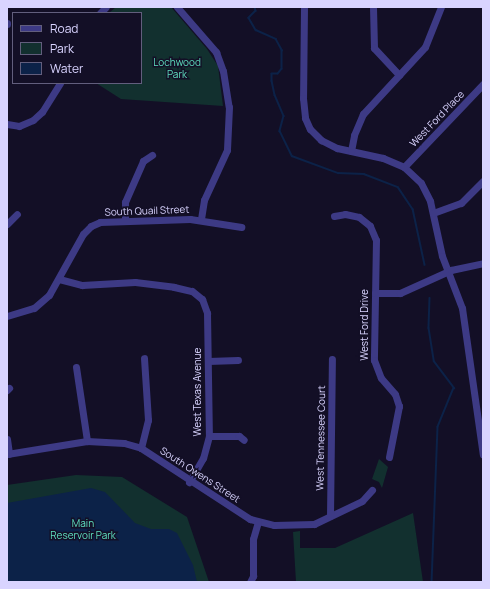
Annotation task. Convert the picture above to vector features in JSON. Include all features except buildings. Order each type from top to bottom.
[{"type":"street","points":[[177,7],[216,52],[223,71],[229,107],[227,150],[204,200],[201,220]]},
{"type":"street","points":[[304,7],[303,98],[304,113],[310,129],[326,144],[383,158],[404,167],[424,189],[434,213],[442,256],[462,308],[483,454]]},
{"type":"street","points":[[373,7],[374,48],[400,75]]},
{"type":"street","points":[[351,151],[354,135],[363,114],[425,46],[441,7]]},
{"type":"street","points":[[7,124],[19,126],[33,120],[42,112],[59,84]]},
{"type":"street","name":"West Ford Place","points":[[404,167],[483,84]]},
{"type":"street","points":[[125,221],[125,202],[143,161],[152,155]]},
{"type":"street","points":[[434,213],[461,203],[483,181]]},
{"type":"street","points":[[7,224],[17,214]]},
{"type":"street","name":"West Ford Drive","points":[[334,216],[345,214],[359,217],[374,233],[375,366],[381,378],[395,394],[399,406],[389,457]]},
{"type":"street","name":"South Quail Street","points":[[59,279],[83,234],[91,226],[100,222],[201,220],[241,227]]},
{"type":"street","points":[[375,293],[400,293],[448,271],[483,262]]},
{"type":"street","points":[[7,316],[34,308],[49,295],[59,279]]},
{"type":"street","name":"West Texas Avenue","points":[[59,279],[82,285],[135,282],[192,291],[202,299],[207,313],[209,436],[203,458],[189,482]]},
{"type":"street","points":[[141,448],[148,420],[144,358]]},
{"type":"street","name":"West Tennessee Court","points":[[330,516],[332,359]]},
{"type":"street","points":[[208,361],[238,360]]},
{"type":"street","points":[[76,367],[87,442]]},
{"type":"street","points":[[209,436],[239,436],[244,440]]},
{"type":"street","points":[[7,439],[8,454]]},
{"type":"street","name":"South Owens Street","points":[[8,454],[87,442],[115,441],[141,448],[189,482],[258,522],[280,526],[310,524],[362,501],[372,490]]},
{"type":"street","points":[[250,582],[253,576],[253,539],[258,522]]},
{"type":"green space","name":"Lochwood Park","points":[[116,7],[171,7],[207,49],[218,66],[223,106],[121,99],[98,84],[142,84],[142,12],[110,12]]},
{"type":"green space","points":[[379,459],[388,467],[382,488],[379,482],[372,479]]},
{"type":"green space","name":"Main Reservoir Park","points":[[76,475],[122,477],[187,517],[209,582],[7,582],[7,485]]},
{"type":"green space","points":[[413,513],[423,582],[296,582],[293,532],[300,531],[300,548],[335,548]]},
{"type":"water","name":"Main Reservoir Park","points":[[91,488],[105,492],[135,523],[151,529],[169,529],[177,533],[193,565],[197,582],[7,582],[7,503]]},
{"type":"waterway","points":[[255,7],[256,11],[249,18],[256,30],[276,39],[282,50],[282,69],[278,74],[272,74],[272,81],[275,95],[284,116],[280,131],[292,156],[338,173],[364,174],[398,187],[413,209],[425,265]]},
{"type":"waterway","points":[[430,298],[429,328],[434,361],[454,388],[438,427],[432,582]]}]
